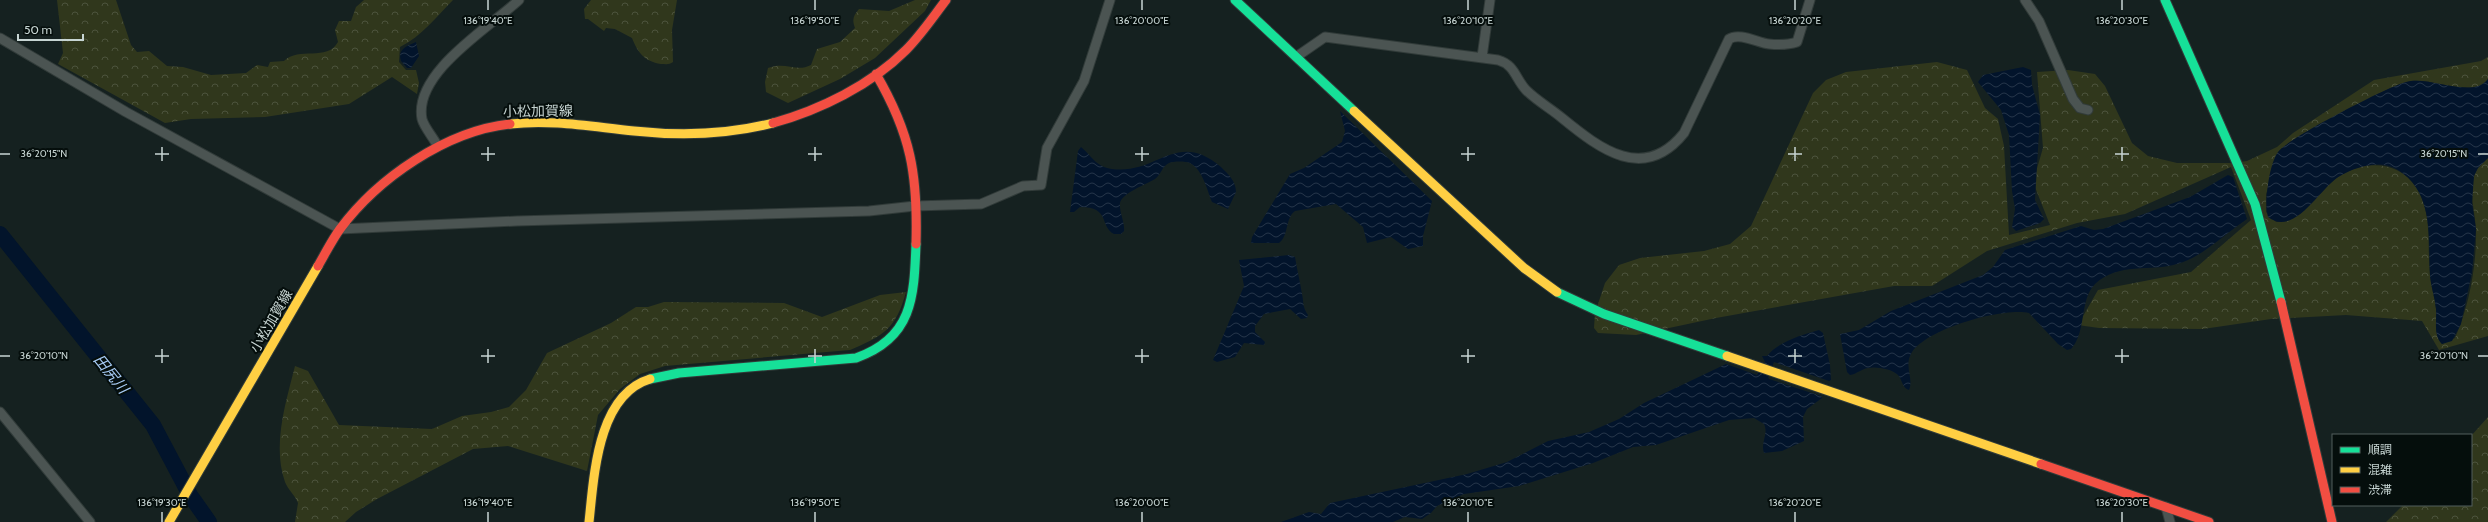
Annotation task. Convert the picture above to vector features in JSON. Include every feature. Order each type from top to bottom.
[{"type":"street","points":[[437,145],[422,120],[421,102],[427,88],[457,52],[519,0]]},
{"type":"street","name":"小松加賀線","points":[[169,522],[340,229],[370,195],[403,167],[437,145],[483,128],[520,123],[583,124],[658,133],[735,131],[807,110],[829,101],[876,74],[900,55],[924,30],[946,0]]},
{"type":"street","points":[[0,38],[126,112],[340,229],[517,221],[869,212],[915,206],[981,204],[1023,186],[1041,185],[1047,148],[1084,81],[1110,0]]},
{"type":"street","points":[[1234,0],[1540,281],[1559,294],[1604,314],[2209,522]]},
{"type":"street","points":[[1482,57],[1490,0]]},
{"type":"street","points":[[1296,57],[1324,37],[1498,60],[1511,66],[1524,88],[1540,103],[1604,149],[1628,158],[1658,156],[1677,142],[1684,133],[1729,38],[1737,36],[1768,44],[1781,45],[1797,42],[1810,0]]},
{"type":"street","points":[[2025,0],[2039,21],[2073,99],[2080,108],[2088,110]]},
{"type":"street","points":[[2165,0],[2196,66],[2255,204],[2295,355],[2332,522]]},
{"type":"street","points":[[589,522],[606,425],[624,394],[637,383],[658,376],[679,372],[856,358],[881,349],[887,344],[906,319],[913,299],[915,206],[914,165],[903,129],[892,101],[876,74]]},
{"type":"street","points":[[0,412],[90,522]]},
{"type":"street","points":[[2166,507],[2170,522]]},
{"type":"green space","points":[[57,0],[116,0],[131,45],[137,52],[149,51],[167,66],[183,67],[211,75],[246,73],[257,65],[268,67],[270,62],[284,61],[297,55],[327,51],[333,48],[338,42],[335,30],[339,21],[351,21],[356,7],[364,0],[453,0],[422,32],[408,43],[400,47],[399,62],[406,70],[416,70],[419,83],[417,94],[392,77],[349,104],[265,117],[191,119],[165,123],[58,64],[63,53]]},
{"type":"green space","points":[[591,0],[677,0],[672,30],[673,62],[669,64],[661,64],[650,61],[642,56],[632,38],[615,29],[606,28],[604,31],[588,19],[585,19],[584,9]]},
{"type":"green space","points":[[915,0],[931,0],[925,11],[875,58],[840,79],[788,103],[766,92],[765,82],[768,68],[780,66],[800,68],[811,65],[817,49],[840,42],[855,28],[854,18],[859,9],[889,11]]},
{"type":"green space","points":[[2488,57],[2488,79],[2481,85],[2462,87],[2416,81],[2407,82],[2385,90],[2312,130],[2281,149],[2266,194],[2266,212],[2276,222],[2295,217],[2310,205],[2330,183],[2348,171],[2358,168],[2369,166],[2390,167],[2409,178],[2416,187],[2425,208],[2428,230],[2430,276],[2436,309],[2436,332],[2442,344],[2455,338],[2468,299],[2476,242],[2472,190],[2477,169],[2488,158],[2488,336],[2439,350],[2422,321],[2346,315],[2271,319],[2203,329],[2099,328],[2078,325],[2098,290],[2191,272],[2251,220],[2231,167],[2125,214],[2077,223],[1987,251],[1932,286],[1894,286],[1716,318],[1636,335],[1598,333],[1594,328],[1595,313],[1605,283],[1619,265],[1640,258],[1704,251],[1730,244],[1751,226],[1813,93],[1826,80],[1846,72],[1937,62],[1967,70],[1985,108],[1998,119],[2004,146],[2009,235],[2050,225],[2033,182],[2043,148],[2037,72],[2068,70],[2095,74],[2105,86],[2132,143],[2148,156],[2177,163],[2233,163],[2247,161],[2277,147],[2293,133],[2374,80],[2481,61]]},
{"type":"green space","points":[[906,292],[898,315],[887,330],[850,350],[665,366],[640,374],[620,389],[598,415],[587,471],[508,446],[473,449],[377,499],[356,512],[345,522],[295,522],[298,503],[285,482],[281,468],[280,439],[284,409],[295,366],[308,371],[339,425],[432,429],[462,416],[491,412],[509,407],[526,390],[547,353],[611,323],[636,307],[648,307],[664,302],[784,303],[822,317],[880,295]]},
{"type":"green space","points":[[2488,417],[2488,522],[2386,522],[2402,506],[2472,506],[2472,435]]},
{"type":"water","points":[[416,42],[419,56],[411,68],[407,68],[401,61],[400,54],[404,48]]},
{"type":"water","points":[[2023,67],[2031,70],[2032,85],[2040,115],[2035,200],[2044,219],[2040,223],[2016,231],[2012,227],[2015,209],[2012,191],[2009,135],[2001,110],[1978,82],[1983,75]]},
{"type":"water","points":[[2488,79],[2488,158],[2478,168],[2474,176],[2472,203],[2476,229],[2472,272],[2461,324],[2452,341],[2442,344],[2436,332],[2436,309],[2430,276],[2429,232],[2427,218],[2424,204],[2418,191],[2410,180],[2398,170],[2384,165],[2369,165],[2354,169],[2332,182],[2307,208],[2297,216],[2288,221],[2278,222],[2268,217],[2268,184],[2275,158],[2278,152],[2286,145],[2318,125],[2379,93],[2406,82],[2416,81],[2450,86],[2472,87],[2481,85]]},
{"type":"water","points":[[1340,111],[1432,201],[1423,236],[1423,246],[1408,249],[1391,237],[1367,243],[1363,227],[1336,204],[1295,211],[1290,218],[1282,240],[1279,243],[1251,243],[1252,237],[1290,174],[1304,168],[1342,142],[1345,131]]},
{"type":"water","points":[[1081,147],[1098,164],[1112,169],[1128,169],[1142,166],[1179,153],[1191,152],[1205,156],[1221,167],[1229,175],[1235,184],[1236,192],[1228,209],[1212,202],[1201,175],[1194,166],[1185,162],[1169,163],[1155,179],[1130,192],[1122,199],[1120,206],[1124,231],[1121,234],[1114,234],[1110,231],[1100,213],[1096,210],[1080,207],[1074,212],[1070,212],[1078,151]]},
{"type":"water","points":[[2228,175],[2233,177],[2247,219],[2204,251],[2186,261],[2167,266],[2124,270],[2104,277],[2095,284],[2090,291],[2079,334],[2071,349],[2067,350],[2058,344],[2029,313],[2001,313],[1947,328],[1931,336],[1919,345],[1911,354],[1908,363],[1910,381],[1909,390],[1903,385],[1896,373],[1888,370],[1871,367],[1855,374],[1850,375],[1847,372],[1840,334],[1859,330],[1891,311],[1983,275],[1993,267],[2005,250],[2081,226],[2094,230],[2103,229],[2190,197]]},
{"type":"water","points":[[1289,255],[1295,257],[1304,307],[1308,315],[1307,318],[1301,319],[1290,309],[1264,314],[1255,326],[1255,332],[1265,342],[1264,345],[1244,343],[1235,357],[1217,362],[1213,360],[1244,286],[1239,260]]},
{"type":"water","points":[[1819,330],[1823,333],[1830,365],[1831,380],[1829,381],[1774,362],[1768,377],[1769,379],[1821,396],[1822,398],[1807,409],[1803,417],[1804,441],[1782,451],[1764,453],[1763,445],[1766,432],[1764,424],[1754,418],[1729,420],[1656,445],[1633,447],[1593,463],[1519,486],[1464,494],[1437,506],[1431,513],[1422,519],[1405,517],[1393,522],[1281,522],[1309,512],[1321,514],[1330,503],[1467,474],[1507,462],[1548,441],[1589,432],[1619,419],[1644,403],[1726,364],[1757,375],[1765,362],[1762,356],[1767,356],[1777,347],[1790,340]]},
{"type":"waterway","name":"田尻川","points":[[0,234],[153,425],[190,495],[209,522]]},
{"type":"traffic: fast","points":[[1235,0],[1354,111]]},
{"type":"traffic: fast","points":[[2165,0],[2255,204],[2281,302]]},
{"type":"traffic: fast","points":[[650,379],[679,373],[856,358],[875,350],[889,339],[900,327],[907,313],[914,281],[916,244]]},
{"type":"traffic: fast","points":[[1557,292],[1604,314],[1727,356]]},
{"type":"traffic: slow","points":[[1354,111],[1524,268],[1557,292]]},
{"type":"traffic: slow","points":[[510,124],[541,122],[652,133],[687,134],[738,130],[773,123]]},
{"type":"traffic: slow","points":[[169,522],[318,266]]},
{"type":"traffic: slow","points":[[1727,356],[2041,464]]},
{"type":"traffic: slow","points":[[589,522],[597,461],[609,419],[619,402],[632,388],[650,379]]},
{"type":"traffic: jam","points":[[773,123],[809,111],[844,95],[877,74],[906,50],[922,32],[946,0]]},
{"type":"traffic: jam","points":[[876,74],[897,116],[905,136],[910,156],[916,197],[916,244]]},
{"type":"traffic: jam","points":[[318,266],[340,229],[356,210],[394,175],[415,160],[462,136],[486,128],[510,124]]},
{"type":"traffic: jam","points":[[2281,302],[2332,522]]},
{"type":"traffic: jam","points":[[2041,464],[2209,522]]}]
